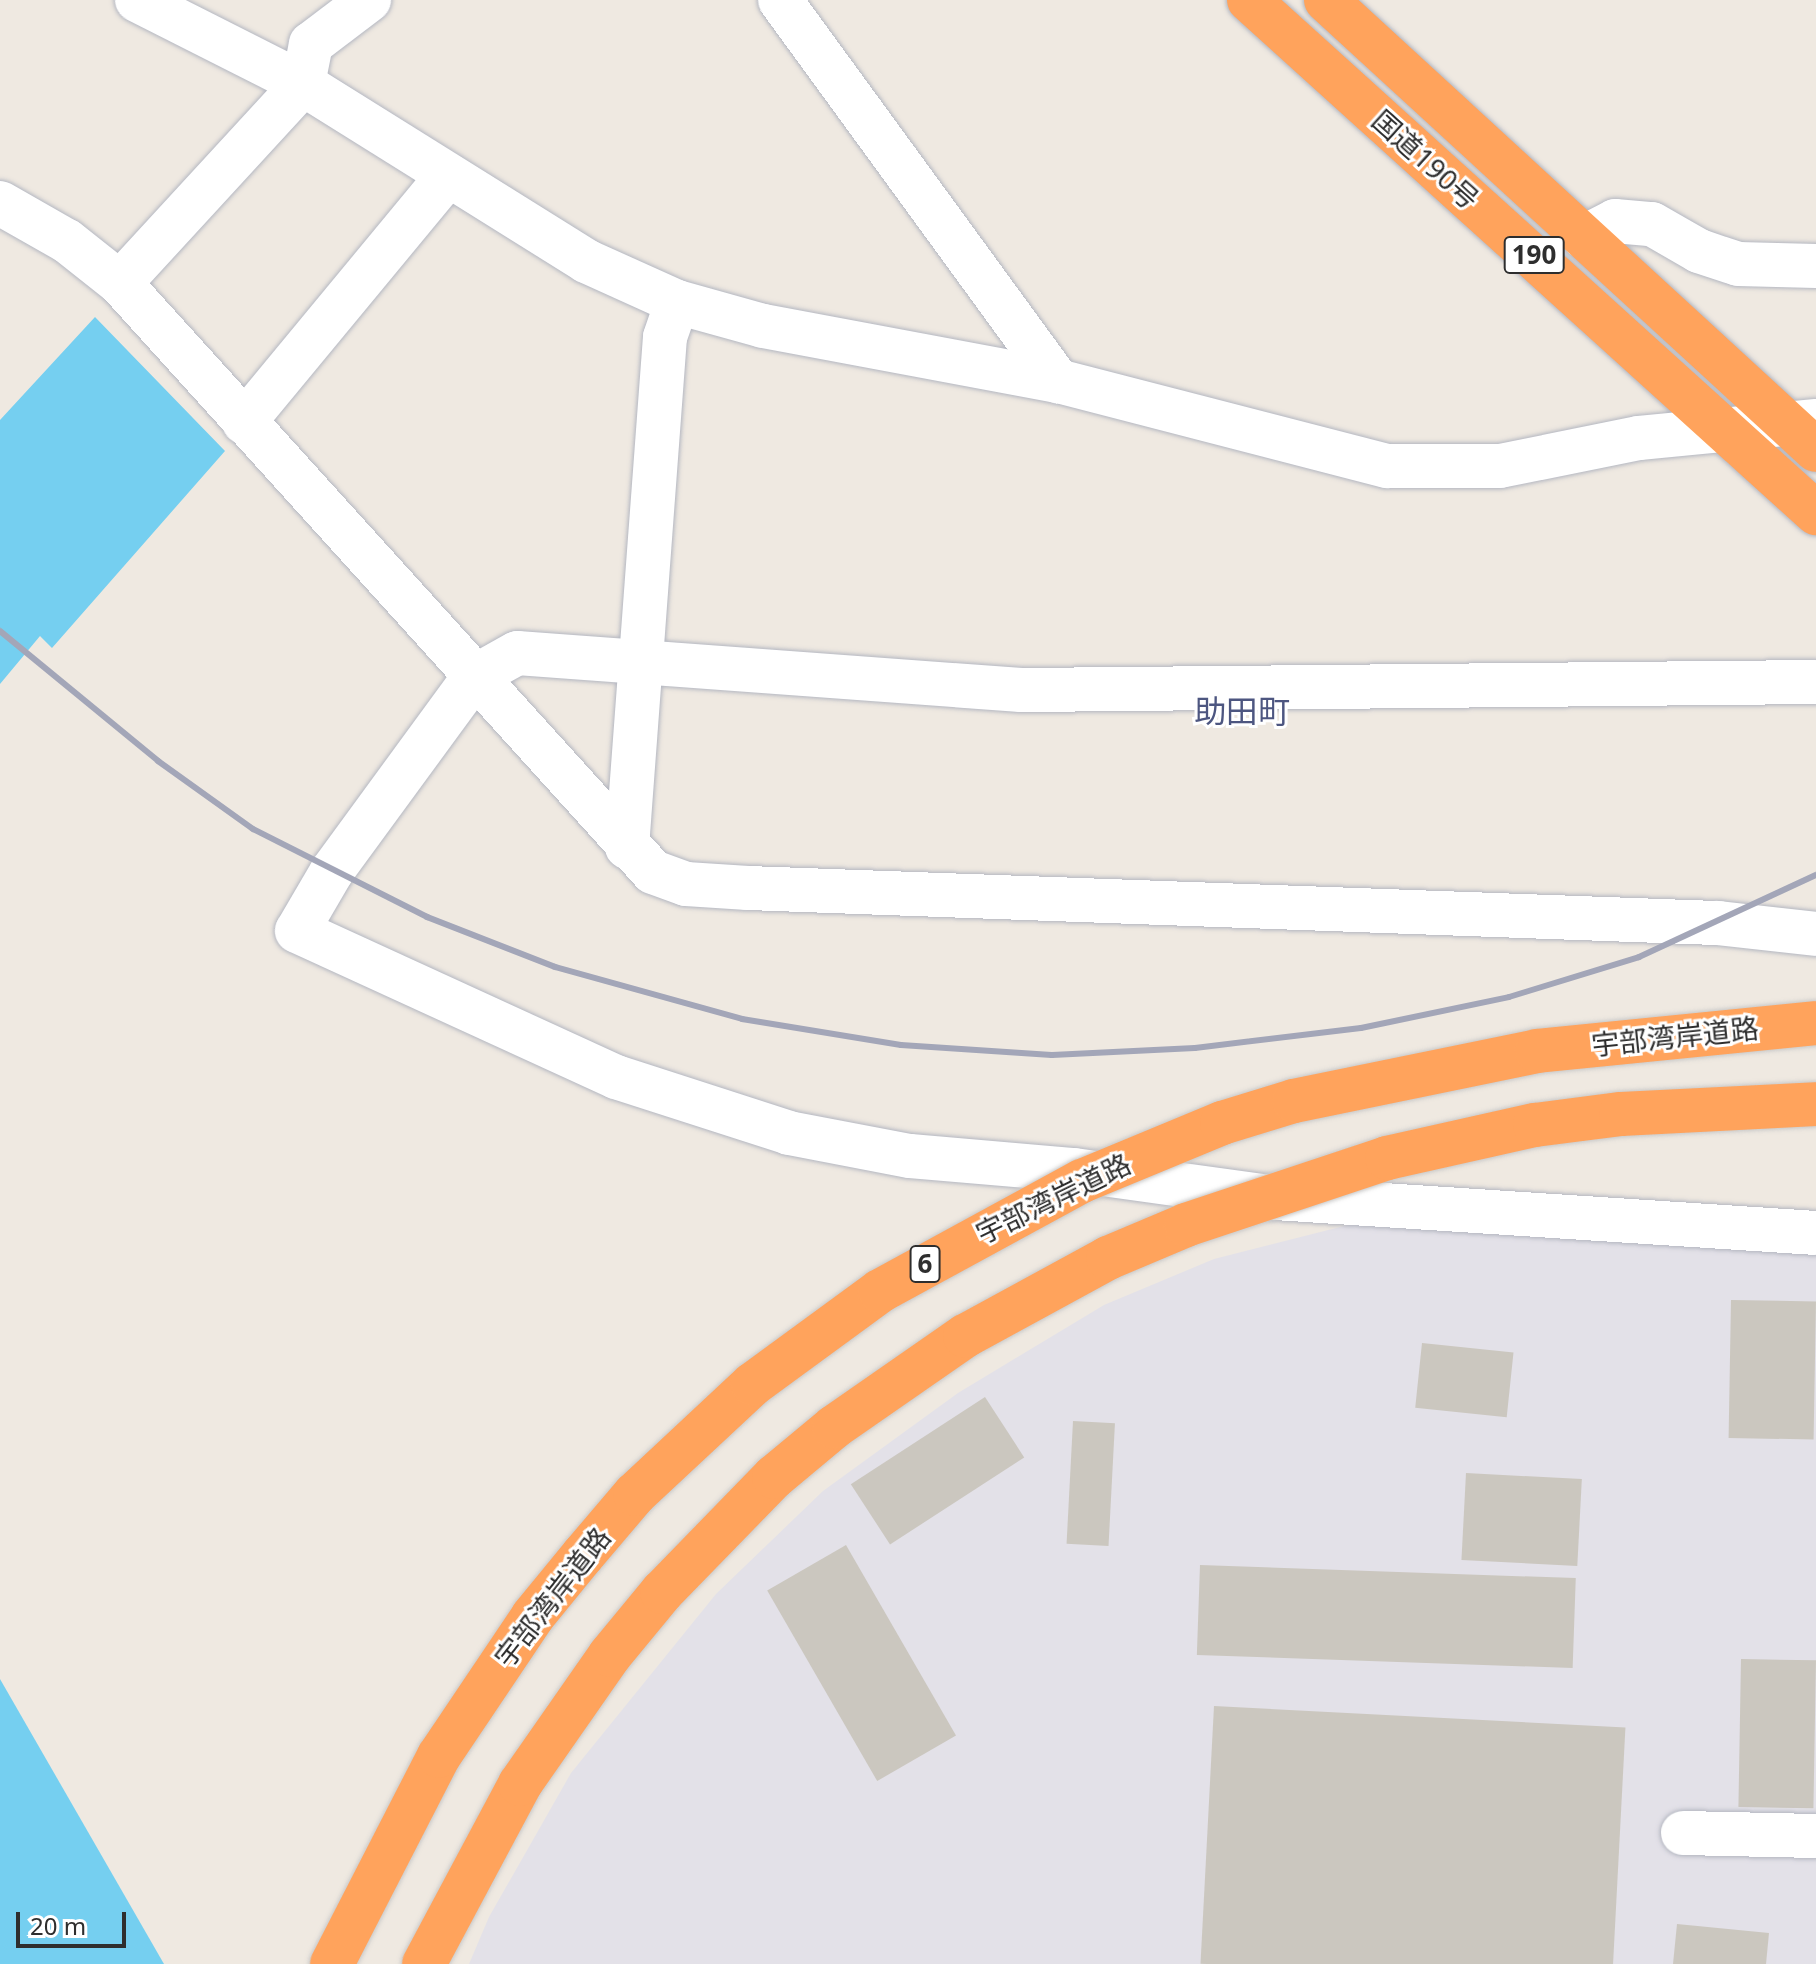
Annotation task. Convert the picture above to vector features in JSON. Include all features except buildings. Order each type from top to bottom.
[{"type":"highway","name":"国道190号","points":[[1326,0],[1584,237],[1807,432]]},
{"type":"highway","name":"国道190号","points":[[1257,2],[1816,513]]},
{"type":"highway","name":"宇部湾岸道路","points":[[332,1964],[439,1756],[573,1567],[693,1437],[753,1384],[880,1291],[1082,1181],[1222,1123],[1294,1101],[1537,1051],[1816,1023]]},
{"type":"highway","points":[[424,1964],[520,1784],[610,1655],[662,1592],[774,1477],[834,1427],[965,1336],[1108,1258],[1247,1202],[1387,1158],[1535,1125],[1621,1114],[1816,1104]]},
{"type":"street","points":[[137,0],[303,84],[447,177],[586,261],[677,302],[763,326],[1058,381],[1387,466],[1500,466],[1639,438],[1726,428],[1807,432]]},
{"type":"street","points":[[120,283],[303,84],[311,44],[369,0]]},
{"type":"street","points":[[780,0],[1058,381]]},
{"type":"street","points":[[244,422],[447,177]]},
{"type":"street","points":[[0,203],[67,241],[120,283],[627,847],[653,872],[686,884],[733,887],[1718,923],[1816,934]]},
{"type":"street","points":[[1584,237],[1615,221],[1652,224],[1699,251],[1738,264],[1816,266]]},
{"type":"street","points":[[627,847],[638,662],[665,337],[677,302]]},
{"type":"street","points":[[1816,682],[1021,690],[517,653],[474,677],[332,871],[297,931],[616,1077],[789,1133],[910,1156],[1074,1170],[1275,1198],[1816,1233]]},
{"type":"street","points":[[1683,1833],[1816,1836]]},
{"type":"shaded area","points":[[1360,1222],[1816,1251],[1816,1964],[469,1964],[489,1917],[571,1773],[716,1594],[823,1491],[958,1393],[1104,1305],[1214,1259]]},
{"type":"water","points":[[95,317],[225,451],[52,648],[40,636],[0,684],[0,420]]},
{"type":"water","points":[[0,1679],[164,1964],[0,1964]]},
{"type":"railway","points":[[0,631],[158,761],[253,829],[427,917],[555,967],[742,1019],[901,1045],[1052,1055],[1195,1048],[1361,1028],[1509,997],[1639,957],[1816,875]]},
{"type":"district","name":"助田町","points":[[1242,711]]}]
